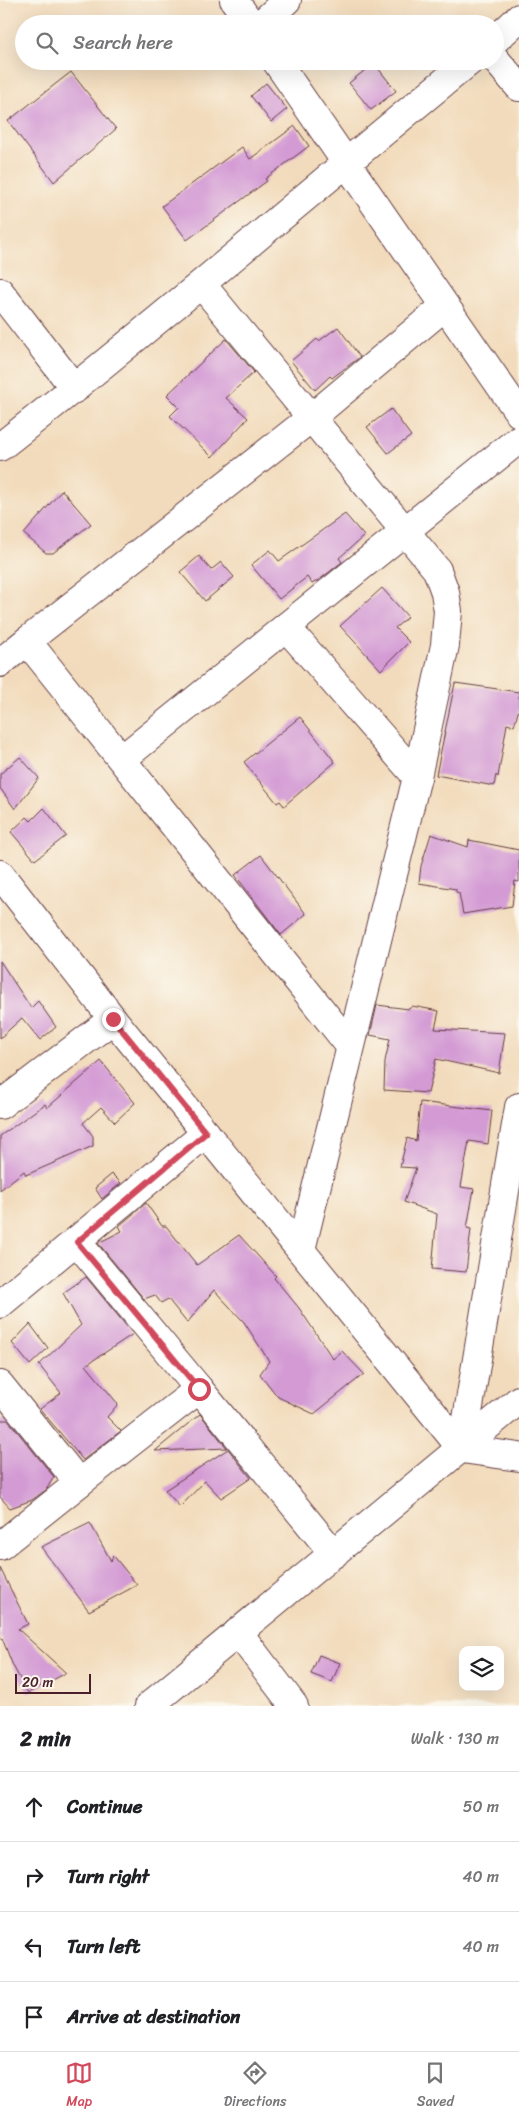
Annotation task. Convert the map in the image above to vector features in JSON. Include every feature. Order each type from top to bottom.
[{"type":"street","points":[[234,0],[244,15]]},
{"type":"street","points":[[270,15],[287,0]]},
{"type":"street","points":[[504,32],[519,18]]},
{"type":"street","points":[[282,70],[519,412]]},
{"type":"street","points":[[0,448],[75,389],[345,162],[459,70]]},
{"type":"street","points":[[504,70],[519,87]]},
{"type":"street","points":[[202,284],[436,570],[445,592],[448,611],[445,645],[417,777],[301,1250]]},
{"type":"street","points":[[0,292],[75,389]]},
{"type":"street","points":[[0,663],[311,418],[445,306]]},
{"type":"street","points":[[122,759],[519,439]]},
{"type":"street","points":[[286,627],[417,777]]},
{"type":"street","points":[[27,641],[350,1046]]},
{"type":"street","points":[[0,874],[113,1019],[462,1449],[519,1457]]},
{"type":"street","points":[[0,1104],[113,1019]]},
{"type":"street","points":[[462,1449],[519,1107]]},
{"type":"street","points":[[0,1304],[206,1133]]},
{"type":"street","points":[[77,1242],[334,1554]]},
{"type":"street","points":[[0,1385],[79,1483]]},
{"type":"street","points":[[0,1546],[199,1389]]},
{"type":"street","points":[[149,1706],[519,1400]]},
{"type":"street","points":[[238,1632],[294,1706]]},
{"type":"building","points":[[365,70],[380,70],[396,91],[371,110],[349,83]]},
{"type":"building","points":[[71,72],[116,129],[54,182],[8,121]]},
{"type":"building","points":[[266,83],[287,109],[271,122],[251,96]]},
{"type":"building","points":[[295,126],[309,146],[265,179],[267,181],[187,240],[162,206],[242,147],[250,159]]},
{"type":"building","points":[[338,327],[360,357],[332,378],[330,376],[315,390],[291,361],[317,339],[319,341]]},
{"type":"building","points":[[226,339],[254,372],[226,398],[248,418],[212,457],[170,416],[179,407],[167,395]]},
{"type":"building","points":[[391,409],[411,436],[388,453],[367,427]]},
{"type":"building","points":[[62,490],[91,524],[53,553],[46,553],[24,534]]},
{"type":"building","points":[[345,514],[364,536],[339,558],[342,562],[323,577],[312,584],[307,577],[279,599],[251,565],[270,550],[279,561]]},
{"type":"building","points":[[199,556],[211,570],[221,562],[234,577],[205,601],[180,572]]},
{"type":"building","points":[[382,588],[408,617],[395,628],[409,642],[381,670],[340,626]]},
{"type":"building","points":[[455,683],[519,692],[519,709],[514,726],[507,724],[498,777],[496,775],[494,786],[436,775]]},
{"type":"building","points":[[300,717],[335,762],[284,806],[280,801],[277,803],[244,762]]},
{"type":"building","points":[[20,757],[39,778],[15,809],[0,788],[0,774]]},
{"type":"building","points":[[44,808],[66,836],[35,860],[11,832],[27,817],[31,821]]},
{"type":"building","points":[[431,834],[468,847],[469,840],[519,850],[519,882],[515,881],[512,906],[463,914],[459,893],[456,892],[456,889],[419,883],[421,866]]},
{"type":"building","points":[[261,855],[306,914],[281,935],[235,875]]},
{"type":"building","points":[[0,961],[31,1008],[38,1001],[56,1027],[40,1040],[22,1018],[0,1038]]},
{"type":"building","points":[[377,1005],[409,1009],[412,1006],[439,1011],[435,1029],[505,1033],[499,1073],[436,1059],[428,1093],[384,1090],[385,1061],[390,1039],[370,1035]]},
{"type":"building","points":[[101,1061],[135,1103],[115,1122],[101,1107],[83,1123],[93,1136],[93,1146],[26,1175],[24,1171],[0,1190],[0,1136],[45,1104],[47,1108]]},
{"type":"building","points":[[420,1102],[492,1111],[488,1144],[469,1141],[461,1187],[474,1189],[467,1228],[471,1229],[466,1272],[432,1269],[437,1214],[404,1202],[416,1168],[400,1167],[407,1138],[416,1141]]},
{"type":"building","points":[[112,1174],[121,1183],[102,1199],[95,1188]]},
{"type":"building","points":[[146,1203],[162,1226],[166,1226],[197,1265],[239,1235],[276,1276],[274,1278],[299,1308],[333,1359],[342,1351],[364,1374],[314,1414],[278,1397],[260,1374],[269,1361],[244,1322],[214,1290],[187,1323],[168,1299],[161,1303],[155,1295],[144,1299],[98,1243],[122,1231],[119,1226]]},
{"type":"building","points":[[86,1277],[133,1334],[86,1365],[118,1404],[107,1417],[121,1431],[83,1460],[40,1409],[61,1393],[39,1365],[81,1325],[63,1293]]},
{"type":"building","points":[[30,1324],[48,1348],[30,1365],[12,1343]]},
{"type":"building","points":[[200,1414],[227,1448],[155,1451]]},
{"type":"building","points":[[0,1420],[8,1420],[54,1477],[46,1490],[32,1500],[10,1508],[0,1497]]},
{"type":"building","points":[[228,1449],[251,1478],[221,1498],[205,1481],[180,1507],[165,1490]]},
{"type":"building","points":[[90,1523],[111,1561],[113,1555],[137,1585],[89,1611],[41,1547]]},
{"type":"building","points":[[0,1568],[28,1624],[18,1629],[66,1673],[28,1693],[13,1666],[2,1638],[0,1639]]},
{"type":"building","points":[[319,1655],[340,1663],[332,1682],[311,1674]]},
{"type":"route","points":[[113,1019],[206,1133],[77,1242],[199,1389]]}]
